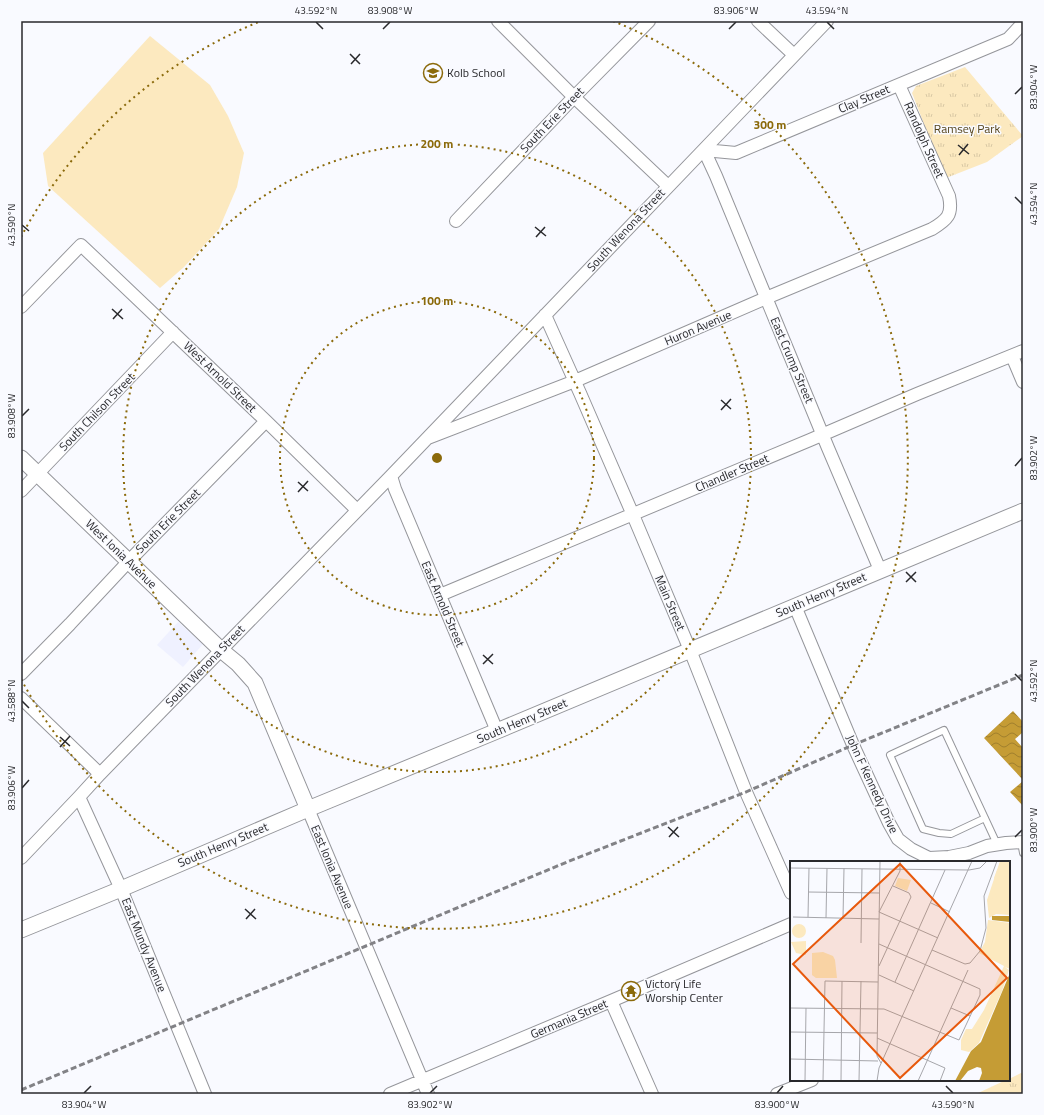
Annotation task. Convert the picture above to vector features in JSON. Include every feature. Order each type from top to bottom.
[{"type":"street","points":[[498,21],[574,97],[668,186]]},
{"type":"street","name":"South Erie Street","points":[[456,221],[649,21]]},
{"type":"street","points":[[758,21],[794,55]]},
{"type":"street","name":"South Wenona Street","points":[[21,858],[100,774],[390,476],[827,21]]},
{"type":"street","name":"Clay Street","points":[[704,150],[736,153],[1008,39],[1018,27]]},
{"type":"street","name":"Randolph Street","points":[[899,84],[949,196]]},
{"type":"street","name":"East Crump Street","points":[[704,150],[719,182],[880,570]]},
{"type":"street","name":"Huron Avenue","points":[[425,439],[575,381],[766,298],[932,229],[947,218],[950,212],[951,204],[949,196]]},
{"type":"street","name":"West Arnold Street","points":[[21,307],[81,245],[357,510]]},
{"type":"street","name":"Main Street","points":[[545,315],[633,515],[690,650],[746,792],[790,891]]},
{"type":"street","name":"South Chilson Street","points":[[21,491],[173,332]]},
{"type":"street","points":[[1017,353],[1023,382]]},
{"type":"street","name":"Chandler Street","points":[[440,595],[1017,353]]},
{"type":"street","name":"South Erie Street","points":[[21,674],[266,421]]},
{"type":"street","name":"West Ionia Avenue","points":[[21,458],[221,650]]},
{"type":"street","name":"East Arnold Street","points":[[390,476],[497,731]]},
{"type":"street","name":"South Henry Street","points":[[21,930],[1023,511]]},
{"type":"street","name":"John F Kennedy Drive","points":[[795,606],[853,745],[898,839],[911,849],[929,858],[949,857],[970,853],[987,846],[997,844],[1006,843],[1022,846]]},
{"type":"street","name":"East Ionia Avenue","points":[[221,650],[238,664],[254,683],[428,1094]]},
{"type":"street","points":[[21,698],[100,774]]},
{"type":"street","name":"East Mundy Avenue","points":[[79,798],[121,889],[205,1094]]},
{"type":"street","name":"Germania Street","points":[[390,1094],[790,924]]},
{"type":"street","points":[[611,1001],[652,1094]]},
{"type":"street","points":[[777,1094],[810,1081]]},
{"type":"lane","points":[[985,818],[951,834],[923,829],[890,754],[944,730],[985,818],[997,844]]},
{"type":"shaded area","points":[[178,622],[203,644],[183,667],[157,645]]},
{"type":"green space","points":[[150,36],[210,85],[228,116],[244,153],[237,187],[219,229],[184,267],[160,288],[48,186],[43,153]]},
{"type":"green space","name":"Ramsey Park","points":[[965,67],[1023,136],[987,162],[946,178],[912,93],[916,86]]},
{"type":"green space","points":[[1023,1072],[1023,1094],[976,1094],[1004,1081],[1010,1081],[1010,1078]]},
{"type":"water","points":[[1013,711],[1023,722],[1023,732],[1015,739],[1023,748],[1023,780],[984,738]]},
{"type":"water","points":[[1023,781],[1023,806],[1010,792]]},
{"type":"railway","points":[[21,1090],[567,862],[746,792],[853,745],[1023,675]]},
{"type":"place","name":"Kolb School","points":[[433,73]]},
{"type":"place","name":"Victory Life Worship Center","points":[[631,991]]}]
